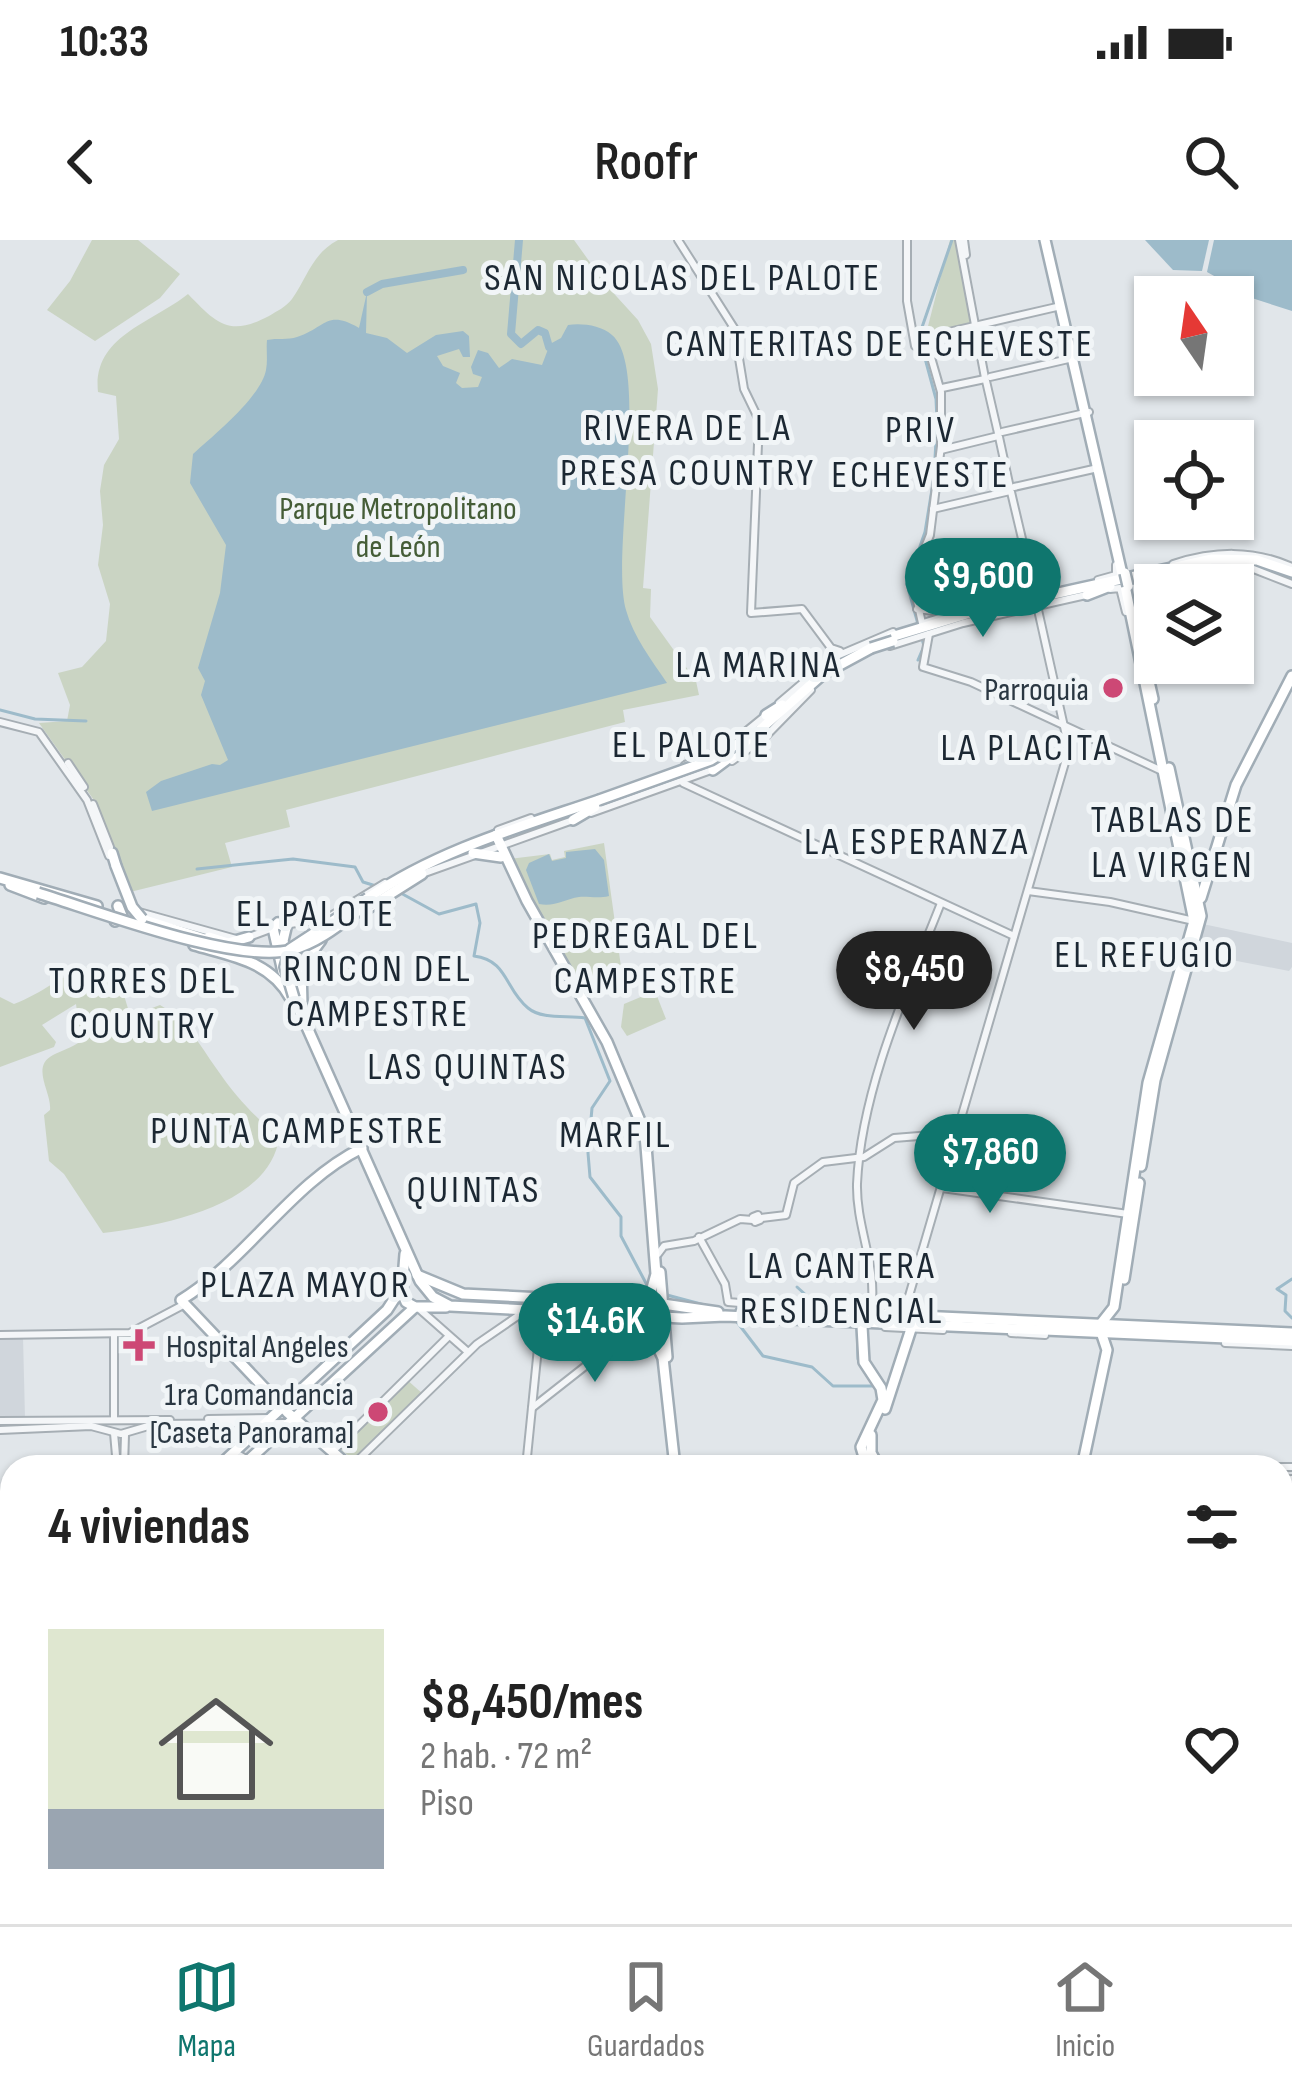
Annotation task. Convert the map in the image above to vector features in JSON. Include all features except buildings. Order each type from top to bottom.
[{"type":"main road","points":[[1045,240],[1046,256]]},
{"type":"main road","points":[[1045,240],[1134,631]]},
{"type":"main road","points":[[1060,305],[1086,414]]},
{"type":"main road","points":[[1098,469],[1121,581]]},
{"type":"main road","points":[[1104,498],[1110,520]]},
{"type":"main road","points":[[1104,498],[1126,567],[1134,572]]},
{"type":"main road","points":[[1194,557],[1266,562],[1292,578]]},
{"type":"main road","points":[[1200,564],[1234,557]]},
{"type":"main road","points":[[1207,564],[1252,564]]},
{"type":"main road","points":[[1254,565],[1292,578]]},
{"type":"main road","points":[[296,1001],[303,962],[315,946],[398,884],[498,846],[549,818],[737,749],[836,660],[985,609],[1134,578]]},
{"type":"main road","points":[[1090,581],[1121,581]]},
{"type":"main road","points":[[1146,684],[1197,923]]},
{"type":"main road","points":[[1197,923],[1234,792],[1291,684]]},
{"type":"main road","points":[[1131,1215],[1147,1089],[1197,923],[1233,808],[1277,704],[1291,684]]},
{"type":"main road","points":[[710,771],[784,712],[795,696]]},
{"type":"main road","points":[[1275,719],[1277,704]]},
{"type":"main road","points":[[767,720],[784,712]]},
{"type":"main road","points":[[334,1085],[296,1001],[285,967],[290,950],[368,895],[737,749]]},
{"type":"main road","points":[[1164,767],[1173,785],[1200,901]]},
{"type":"main road","points":[[566,806],[597,804]]},
{"type":"main road","points":[[573,820],[597,804]]},
{"type":"main road","points":[[531,818],[549,818]]},
{"type":"main road","points":[[473,853],[498,846]]},
{"type":"main road","points":[[498,846],[607,1042],[637,1109],[648,1154],[658,1245],[652,1334],[663,1358],[675,1455]]},
{"type":"main road","points":[[112,853],[132,907],[124,910]]},
{"type":"main road","points":[[1192,867],[1204,870],[1211,865]]},
{"type":"main road","points":[[124,910],[157,931],[223,950],[282,952],[314,941],[398,884],[422,874]]},
{"type":"main road","points":[[7,879],[124,910],[192,944],[260,966],[296,1001]]},
{"type":"main road","points":[[7,879],[251,953]]},
{"type":"main road","points":[[38,888],[124,910],[192,944]]},
{"type":"main road","points":[[38,888],[124,910],[236,948],[280,949],[316,936],[368,895]]},
{"type":"main road","points":[[332,915],[333,924],[342,925]]},
{"type":"main road","points":[[279,927],[296,1001]]},
{"type":"main road","points":[[279,927],[277,965],[334,1085],[381,1202],[425,1278],[458,1294],[601,1314]]},
{"type":"main road","points":[[173,928],[228,943],[254,936]]},
{"type":"main road","points":[[277,965],[286,962],[284,941]]},
{"type":"main road","points":[[1087,1455],[1150,1110],[1180,982]]},
{"type":"main road","points":[[1150,1110],[1162,1103]]},
{"type":"main road","points":[[360,1150],[434,1297],[463,1309]]},
{"type":"main road","points":[[341,1455],[284,1406],[193,1298],[360,1150]]},
{"type":"main road","points":[[403,1243],[404,1300],[419,1307],[526,1311],[545,1305],[607,1301],[680,1306],[695,1314]]},
{"type":"main road","points":[[230,1455],[391,1306],[402,1286],[425,1278]]},
{"type":"main road","points":[[259,1455],[300,1422],[307,1406],[434,1297]]},
{"type":"main road","points":[[607,1301],[582,1305],[585,1312],[622,1316],[656,1305],[695,1314],[812,1307]]},
{"type":"main road","points":[[544,1329],[545,1305]]},
{"type":"main road","points":[[656,1305],[667,1352],[676,1455]]},
{"type":"main road","points":[[656,1305],[667,1352]]},
{"type":"main road","points":[[774,1310],[950,1322],[989,1330],[1056,1321],[1107,1330]]},
{"type":"main road","points":[[734,1312],[1289,1339]]},
{"type":"main road","points":[[622,1316],[652,1334]]},
{"type":"main road","points":[[950,1322],[982,1316]]},
{"type":"main road","points":[[860,1319],[863,1362],[883,1396],[881,1410],[861,1447],[863,1455]]},
{"type":"main road","points":[[872,1455],[870,1438],[892,1392],[911,1329]]},
{"type":"street","points":[[680,240],[739,333],[746,384],[762,418],[753,613]]},
{"type":"street","points":[[680,240],[736,333],[744,389],[759,420],[753,613]]},
{"type":"street","points":[[907,240],[907,301],[940,390],[941,448],[932,524],[912,579],[923,664],[970,677],[1014,702],[1164,767]]},
{"type":"street","points":[[907,1313],[953,1135],[1069,751],[974,325],[961,240]]},
{"type":"street","points":[[920,343],[1060,305],[1046,256]]},
{"type":"street","points":[[940,390],[1072,360]]},
{"type":"street","points":[[941,448],[1086,414]]},
{"type":"street","points":[[934,507],[1098,469]]},
{"type":"street","points":[[1078,592],[1090,581],[1117,573],[1104,498]]},
{"type":"street","points":[[1174,564],[1220,553],[1252,555],[1292,578]]},
{"type":"street","points":[[1078,592],[1120,588],[1134,634]]},
{"type":"street","points":[[753,613],[801,609]]},
{"type":"street","points":[[801,609],[831,649],[844,651]]},
{"type":"street","points":[[801,609],[829,660]]},
{"type":"street","points":[[917,609],[952,614],[985,609]]},
{"type":"street","points":[[861,657],[952,614]]},
{"type":"street","points":[[498,846],[504,827],[665,772],[732,743],[767,720],[844,651],[887,634],[921,630]]},
{"type":"street","points":[[887,634],[891,646]]},
{"type":"street","points":[[498,846],[710,771],[751,748],[784,712],[873,650],[874,645],[858,644]]},
{"type":"street","points":[[0,720],[41,729],[74,775],[112,853],[124,910]]},
{"type":"street","points":[[700,759],[689,771],[710,771]]},
{"type":"street","points":[[665,772],[681,775],[668,786]]},
{"type":"street","points":[[684,780],[1016,937]]},
{"type":"street","points":[[90,802],[124,910]]},
{"type":"street","points":[[422,874],[473,853]]},
{"type":"street","points":[[124,910],[232,939],[332,915],[380,885],[398,884]]},
{"type":"street","points":[[1029,891],[1110,902],[1197,923]]},
{"type":"street","points":[[860,1319],[875,1285],[858,1215],[859,1158],[892,1031],[941,903]]},
{"type":"street","points":[[254,936],[273,941],[278,961],[260,966]]},
{"type":"street","points":[[658,1245],[699,1238],[740,1219],[780,1220],[788,1216],[794,1187],[819,1166],[870,1155],[894,1138],[953,1135]]},
{"type":"street","points":[[943,1188],[1131,1215]]},
{"type":"street","points":[[699,1238],[725,1284],[734,1312],[812,1307],[911,1329],[982,1316],[1022,1326]]},
{"type":"street","points":[[0,1334],[134,1331],[193,1298]]},
{"type":"street","points":[[529,1455],[545,1305]]},
{"type":"street","points":[[419,1307],[468,1352]]},
{"type":"street","points":[[365,1455],[468,1352],[526,1311]]},
{"type":"street","points":[[860,1319],[907,1313],[989,1330]]},
{"type":"street","points":[[566,1380],[629,1328],[622,1316]]},
{"type":"street","points":[[1056,1321],[1107,1330],[1157,1331]]},
{"type":"street","points":[[535,1403],[544,1329]]},
{"type":"street","points":[[535,1403],[630,1331],[652,1334]]},
{"type":"street","points":[[116,1333],[118,1455]]},
{"type":"street","points":[[334,1455],[449,1336]]},
{"type":"street","points":[[538,1358],[540,1374]]},
{"type":"street","points":[[0,1421],[300,1422]]},
{"type":"street","points":[[0,1430],[114,1421]]},
{"type":"street","points":[[114,1421],[126,1433]]},
{"type":"street","points":[[114,1432],[171,1422]]},
{"type":"street","points":[[122,1455],[126,1433]]},
{"type":"street","points":[[233,1452],[238,1455]]},
{"type":"shaded area","points":[[1203,924],[1292,943],[1292,967],[1289,971],[1195,953]]},
{"type":"shaded area","points":[[0,1337],[23,1337],[25,1418],[0,1418]]},
{"type":"green space","points":[[92,240],[138,240],[180,274],[160,298],[95,341],[47,310],[70,281]]},
{"type":"green space","name":"Parque Metropolitano de León","points":[[338,240],[574,240],[638,320],[651,344],[658,389],[643,588],[651,589],[650,617],[696,681],[699,695],[623,710],[625,722],[286,810],[290,827],[225,843],[232,867],[130,892],[96,803],[39,723],[67,721],[70,705],[58,673],[82,667],[106,641],[110,604],[98,565],[103,525],[100,491],[104,465],[119,439],[116,396],[98,392],[104,357],[127,333],[188,294],[224,324],[244,326],[269,316],[290,302],[316,259]]},
{"type":"green space","points":[[950,240],[956,240],[972,322],[926,334]]},
{"type":"green space","points":[[604,843],[621,967],[582,988],[509,859],[550,854],[552,860],[565,857],[564,851]]},
{"type":"green space","points":[[94,965],[116,976],[131,1016],[160,1005],[179,1020],[240,1100],[279,1137],[271,1161],[235,1196],[182,1218],[103,1233],[64,1174],[49,1161],[44,1115],[50,1103],[43,1066],[53,1055],[81,1041],[76,1004],[42,1025],[56,1042],[54,1047],[0,1067],[0,997],[14,1004]]},
{"type":"green space","points":[[655,991],[666,1019],[627,1036],[621,1027],[624,1004]]},
{"type":"green space","points":[[406,1379],[423,1394],[361,1455],[348,1455],[338,1447]]},
{"type":"water","points":[[1145,240],[1209,240],[1202,271],[1173,270]]},
{"type":"water","points":[[1214,240],[1292,240],[1292,311],[1254,299],[1254,276],[1207,272]]},
{"type":"water","name":"EL PALOTE","points":[[367,292],[366,333],[387,338],[407,353],[436,335],[463,331],[469,336],[470,357],[463,357],[459,349],[437,356],[443,366],[460,373],[456,383],[462,388],[478,387],[482,377],[473,374],[471,367],[478,350],[488,353],[499,368],[512,359],[542,365],[550,344],[561,338],[568,325],[591,325],[612,335],[623,354],[628,384],[622,584],[626,610],[638,639],[667,683],[152,811],[146,792],[161,781],[228,760],[201,695],[205,681],[198,668],[220,593],[226,545],[190,483],[193,454],[255,392],[266,370],[267,340],[297,337],[333,320],[359,328]]},
{"type":"water","points":[[595,849],[604,860],[609,896],[539,904],[526,870],[529,863],[549,854],[552,861],[566,858],[566,852]]},
{"type":"waterway","points":[[519,240],[511,334],[521,344],[538,330],[545,333],[549,347]]},
{"type":"waterway","points":[[918,660],[924,646],[907,584],[925,532],[937,421],[919,336],[952,240]]},
{"type":"waterway","points":[[367,292],[382,284],[463,270]]},
{"type":"waterway","points":[[0,710],[35,719],[86,721]]},
{"type":"waterway","points":[[197,869],[293,859],[355,867],[363,882],[376,886]]},
{"type":"waterway","points":[[397,891],[439,914],[476,904],[480,923],[474,956],[494,963],[520,1001],[534,1012],[585,1018],[610,1081],[592,1108],[590,1177],[621,1217],[621,1236],[648,1287]]},
{"type":"waterway","points":[[1292,1279],[1277,1289],[1286,1295],[1285,1311],[1292,1318]]},
{"type":"waterway","points":[[797,1287],[818,1306]]},
{"type":"waterway","points":[[667,1295],[727,1311]]},
{"type":"waterway","points":[[734,1318],[763,1356],[812,1367],[833,1386],[875,1386]]},
{"type":"waterway","points":[[857,1323],[858,1359],[871,1381]]},
{"type":"place","name":"Parroquia","points":[[1113,688]]},
{"type":"place","name":"Hospital Angeles","points":[[139,1345]]},
{"type":"place","name":"1ra Comandancia [Caseta Panorama]","points":[[378,1412]]},
{"type":"district","name":"SAN NICOLAS DEL PALOTE","points":[[683,276]]},
{"type":"district","name":"CANTERITAS DE ECHEVESTE","points":[[880,342]]},
{"type":"district","name":"RIVERA DE LA PRESA COUNTRY","points":[[688,448]]},
{"type":"district","name":"PRIV ECHEVESTE","points":[[921,450]]},
{"type":"district","name":"LA MARINA","points":[[759,663]]},
{"type":"district","name":"EL PALOTE","points":[[692,743]]},
{"type":"district","name":"LA PLACITA","points":[[1027,746]]},
{"type":"district","name":"LA ESPERANZA","points":[[917,840]]},
{"type":"district","name":"TABLAS DE LA VIRGEN","points":[[1173,840]]},
{"type":"district","name":"EL PALOTE","points":[[316,912]]},
{"type":"district","name":"EL REFUGIO","points":[[1145,953]]},
{"type":"district","name":"PEDREGAL DEL CAMPESTRE","points":[[646,956]]},
{"type":"district","name":"RINCON DEL CAMPESTRE","points":[[378,990]]},
{"type":"district","name":"TORRES DEL COUNTRY","points":[[143,1002]]},
{"type":"district","name":"LAS QUINTAS","points":[[468,1065]]},
{"type":"district","name":"PUNTA CAMPESTRE","points":[[298,1129]]},
{"type":"district","name":"MARFIL","points":[[616,1133]]},
{"type":"district","name":"QUINTAS","points":[[474,1188]]},
{"type":"district","name":"PLAZA MAYOR","points":[[306,1283]]},
{"type":"district","name":"LA CANTERA RESIDENCIAL","points":[[842,1286]]}]
